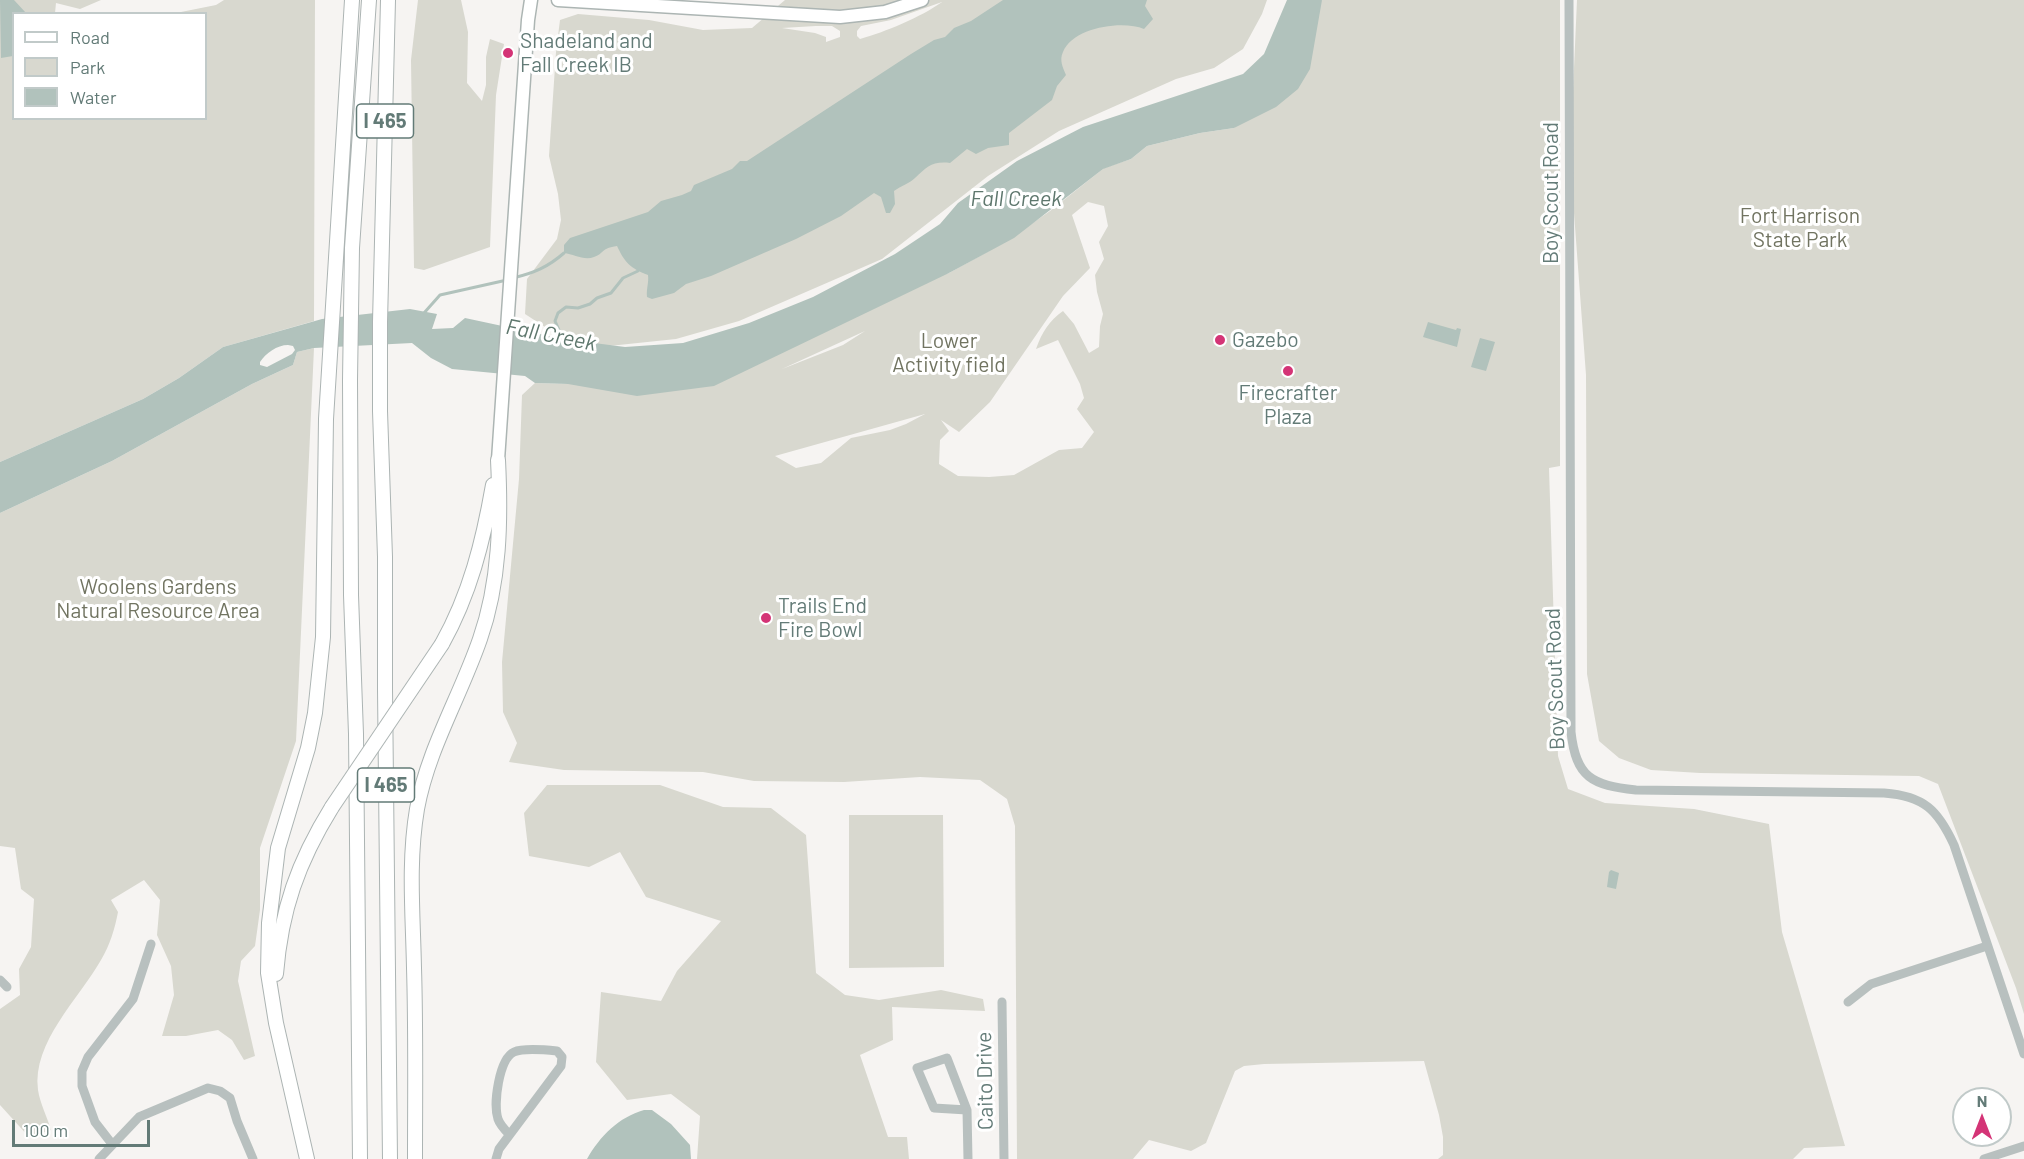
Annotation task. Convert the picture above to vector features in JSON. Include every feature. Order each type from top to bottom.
[{"type":"highway","name":"I 465","points":[[360,1159],[350,380],[344,248],[369,0]]},
{"type":"highway","name":"I 465","points":[[388,0],[380,243],[380,411],[385,558],[390,1159]]},
{"type":"highway","points":[[307,1159],[273,1006],[268,973],[269,923],[278,848],[308,748],[320,673],[323,628],[326,419],[344,248],[340,189],[352,7]]},
{"type":"highway","points":[[273,1006],[279,940],[290,895],[308,849],[332,807],[442,644],[465,599],[476,565],[498,460]]},
{"type":"highway","points":[[415,1159],[412,858],[414,825],[420,792],[436,742],[481,637],[496,571],[500,505],[498,460]]},
{"type":"main road","points":[[498,460],[524,72],[531,0]]},
{"type":"main road","points":[[558,0],[840,17],[885,12],[922,0]]},
{"type":"street","name":"Boy Scout Road","points":[[1569,0],[1571,732],[1573,749],[1579,767],[1592,779],[1636,790],[1884,793],[1908,796],[1917,800],[1936,813],[1954,845],[2024,1054]]},
{"type":"street","points":[[112,1144],[95,1122],[82,1084],[82,1071],[88,1057],[132,999],[151,944]]},
{"type":"street","points":[[1848,1002],[1871,984],[1987,946]]},
{"type":"street","points":[[0,980],[8,987]]},
{"type":"street","name":"Caito Drive","points":[[1002,1002],[1004,1159]]},
{"type":"street","points":[[496,1159],[498,1151],[509,1134],[561,1066],[562,1057],[557,1051],[520,1050],[512,1053],[508,1058],[497,1086],[496,1113],[499,1122],[509,1134]]},
{"type":"street","points":[[967,1110],[934,1107],[917,1068],[947,1058],[967,1110],[968,1159]]},
{"type":"street","points":[[99,1159],[139,1117],[203,1089],[213,1088],[228,1096],[254,1159]]},
{"type":"street","points":[[1984,1159],[2024,1146]]},
{"type":"green space","points":[[0,0],[101,0],[80,9],[56,3],[55,12],[12,12],[12,120],[207,120],[207,12],[181,12],[216,5],[224,0],[315,0],[314,321],[223,347],[179,378],[143,399],[0,462]]},
{"type":"green space","points":[[418,0],[461,0],[468,32],[467,83],[482,101],[486,85],[486,57],[490,39],[504,44],[496,95],[490,247],[424,270],[414,268],[411,60]]},
{"type":"green space","points":[[785,0],[1267,0],[1243,49],[1214,68],[1176,79],[1059,131],[988,176],[882,259],[739,321],[676,339],[590,348],[548,329],[525,314],[527,279],[557,239],[561,220],[558,194],[549,156],[560,20],[578,14],[649,20],[703,30],[752,28]],"holes":[[[942,2],[891,28],[860,39],[857,36],[857,31],[861,26],[891,20]],[[832,26],[840,31],[840,37],[826,42],[826,37],[815,33],[782,28]]]},
{"type":"green space","name":"Lower Activity field","points":[[1322,0],[1560,0],[1560,466],[1549,468],[1558,756],[1568,789],[1605,803],[1694,809],[1769,824],[1782,932],[1845,1146],[1804,1148],[1793,1159],[1438,1159],[1443,1155],[1443,1137],[1424,1061],[1244,1066],[1235,1071],[1206,1143],[1191,1151],[1149,1140],[1133,1159],[1017,1159],[1015,826],[1007,799],[980,780],[920,777],[844,782],[754,781],[703,772],[564,770],[509,762],[517,743],[503,712],[502,662],[519,479],[522,395],[535,383],[568,384],[949,273],[1005,242],[1050,211],[1104,168],[1131,159],[1147,146],[1200,133],[1234,128]],"holes":[[[1088,202],[1104,206],[1108,226],[1099,242],[1104,259],[1095,275],[1103,314],[1099,347],[1089,353],[1074,324],[1063,311],[1046,327],[1036,349],[1058,340],[1080,384],[1084,398],[1077,409],[1094,432],[1082,448],[1059,450],[1014,475],[958,476],[939,464],[940,440],[949,431],[941,420],[959,432],[990,402],[1063,296],[1090,268],[1072,215]],[[865,331],[843,345],[782,369]],[[925,414],[890,430],[851,438],[821,463],[796,468],[775,456]]]},
{"type":"green space","name":"Fort Harrison State Park","points":[[1577,0],[2024,0],[2024,1014],[1938,784],[1919,776],[1700,773],[1651,770],[1619,758],[1599,741],[1587,674],[1586,375],[1570,159]]},
{"type":"green space","name":"Woolens Gardens Natural Resource Area","points":[[314,348],[296,741],[260,848],[260,910],[255,946],[241,961],[238,981],[255,1056],[244,1060],[232,1040],[218,1030],[186,1036],[162,1036],[174,995],[171,966],[157,935],[160,900],[144,880],[111,900],[118,912],[107,948],[92,975],[49,1038],[38,1072],[38,1090],[51,1130],[29,1137],[0,1105],[0,1009],[20,995],[19,969],[31,947],[34,899],[21,889],[15,848],[0,846],[0,513],[112,461],[252,384],[293,365],[297,352]]},
{"type":"green space","points":[[547,785],[660,785],[723,807],[771,808],[806,835],[816,973],[845,995],[879,1000],[941,990],[983,999],[985,1011],[892,1007],[893,1040],[860,1055],[888,1137],[907,1137],[909,1159],[697,1159],[700,1116],[671,1094],[627,1100],[596,1062],[601,992],[661,1001],[677,971],[721,921],[646,897],[620,852],[589,867],[529,856],[524,813]]},
{"type":"green space","points":[[849,815],[943,815],[944,967],[849,968]]},
{"type":"water","points":[[0,0],[14,0],[25,12],[12,12],[12,56],[1,58]]},
{"type":"water","points":[[1003,0],[1147,0],[1145,6],[1153,19],[1144,29],[1124,25],[1099,28],[1087,31],[1068,43],[1061,61],[1066,75],[1057,86],[1052,100],[1009,133],[1009,145],[988,148],[976,154],[967,149],[950,163],[930,166],[913,180],[894,191],[895,204],[890,213],[886,213],[881,197],[874,193],[841,216],[796,239],[711,276],[686,284],[674,293],[652,299],[647,297],[648,275],[629,264],[617,246],[608,248],[590,258],[564,253],[564,245],[570,238],[648,212],[661,201],[691,191],[694,185],[732,169],[740,161],[747,161],[911,54],[934,40],[945,37],[954,28],[971,21]]},
{"type":"water","name":"Fall Creek","points":[[1287,0],[1322,0],[1310,69],[1298,89],[1276,107],[1234,128],[1200,133],[1147,146],[1131,159],[1103,169],[1014,238],[949,273],[714,386],[637,396],[568,384],[535,383],[525,376],[452,369],[431,358],[412,343],[314,348],[297,352],[293,365],[252,384],[112,461],[0,513],[0,462],[143,399],[179,378],[223,347],[322,319],[410,309],[437,314],[432,329],[453,328],[465,318],[563,339],[625,347],[683,343],[749,323],[813,297],[895,254],[940,224],[958,203],[1017,161],[1083,127],[1243,74],[1264,54]],"holes":[[[284,345],[293,346],[295,350],[292,354],[267,367],[260,365],[262,359],[272,350]]]},
{"type":"water","points":[[1428,322],[1456,330],[1461,329],[1457,347],[1423,337]]},
{"type":"water","points":[[1480,338],[1495,342],[1486,371],[1471,367]]},
{"type":"water","points":[[1611,870],[1619,873],[1616,889],[1607,887]]},
{"type":"water","points":[[644,1110],[652,1110],[671,1124],[690,1145],[691,1159],[587,1159],[611,1128],[626,1117]]},
{"type":"waterway","points":[[513,278],[540,269],[564,253]]},
{"type":"waterway","points":[[562,343],[563,339],[555,321],[558,313],[566,307],[578,308],[590,304],[597,298],[611,293],[623,278],[638,271]]},
{"type":"waterway","points":[[424,313],[440,295],[507,280]]},
{"type":"place","name":"Shadeland and Fall Creek IB","points":[[508,53]]},
{"type":"place","name":"Gazebo","points":[[1220,340]]},
{"type":"place","name":"Firecrafter Plaza","points":[[1288,371]]},
{"type":"place","name":"Trails End Fire Bowl","points":[[766,618]]}]
